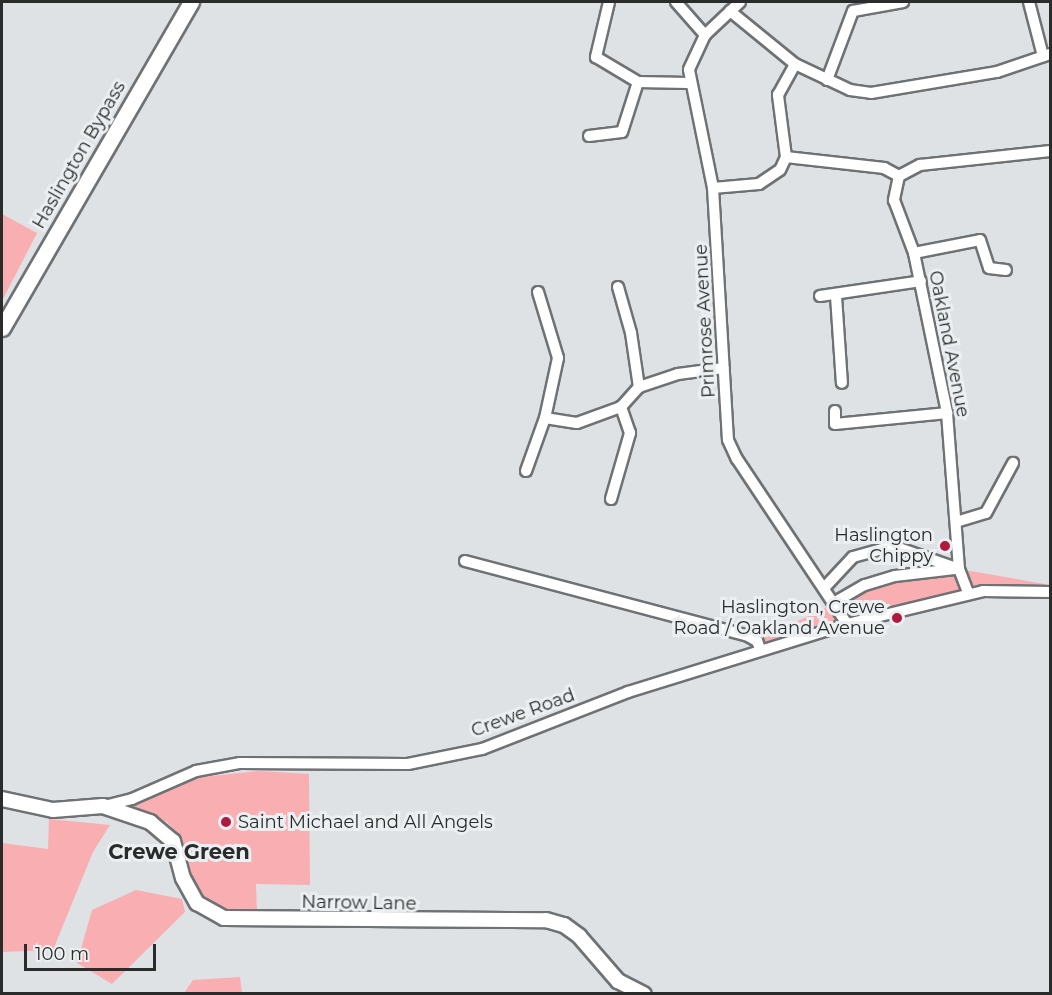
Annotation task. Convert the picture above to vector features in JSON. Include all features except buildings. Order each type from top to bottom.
[{"type":"highway","name":"Haslington Bypass","points":[[2,328],[191,2]]},
{"type":"main road","name":"Crewe Road","points":[[2,799],[53,810],[103,806]]},
{"type":"main road","name":"Narrow Lane","points":[[103,806],[150,822],[165,832],[173,841],[183,878],[197,903],[224,918],[546,920],[571,931],[618,981],[644,993]]},
{"type":"street","points":[[609,2],[596,57],[638,82],[688,83]]},
{"type":"street","points":[[676,2],[705,35]]},
{"type":"street","name":"Primrose Avenue","points":[[740,2],[705,35],[693,57],[688,83],[713,189],[730,449],[825,587],[847,624]]},
{"type":"street","points":[[827,80],[853,11],[903,2]]},
{"type":"street","points":[[730,11],[795,64],[827,80],[871,93],[997,72],[1047,55],[1029,2]]},
{"type":"street","points":[[713,189],[759,184],[780,170],[786,157],[778,95],[795,64]]},
{"type":"street","points":[[589,136],[622,132],[638,82]]},
{"type":"street","points":[[786,157],[884,168],[899,176],[920,165],[1050,151]]},
{"type":"street","name":"Oakland Avenue","points":[[899,176],[894,200],[914,254],[921,281],[947,414],[959,569],[968,593]]},
{"type":"street","points":[[914,254],[980,240],[989,268],[1006,270]]},
{"type":"street","points":[[820,296],[836,296],[921,281]]},
{"type":"street","points":[[618,287],[631,333],[639,387]]},
{"type":"street","points":[[526,471],[545,418],[558,358],[538,292]]},
{"type":"street","points":[[836,296],[842,383]]},
{"type":"street","points":[[545,418],[577,423],[621,407],[639,387],[678,374],[724,368]]},
{"type":"street","points":[[611,499],[630,433],[621,407]]},
{"type":"street","points":[[835,411],[835,424],[947,414]]},
{"type":"street","points":[[956,522],[986,513],[1013,463]]},
{"type":"street","points":[[825,587],[853,557],[893,546],[959,569]]},
{"type":"street","points":[[465,561],[746,635],[757,641],[760,649]]},
{"type":"street","points":[[835,602],[865,585],[895,576],[959,569]]},
{"type":"street","name":"Crewe Road","points":[[103,806],[132,799],[196,771],[240,763],[408,764],[482,749],[628,692],[760,649],[847,624],[968,593],[1006,589],[1050,592]]},
{"type":"shaded area","points":[[2,214],[37,233],[2,301]]},
{"type":"shaded area","points":[[959,569],[1050,585],[1050,592],[1007,589],[760,649],[757,641],[831,605],[847,621],[843,600],[865,585]]},
{"type":"shaded area","points":[[259,771],[309,774],[310,885],[256,884],[257,913],[214,907],[191,884],[188,858],[180,836],[167,822],[129,809],[132,804],[201,777]]},
{"type":"shaded area","points":[[49,819],[110,825],[93,852],[53,950],[2,952],[2,843],[48,849]]},
{"type":"shaded area","points":[[136,890],[182,899],[185,912],[112,984],[77,963],[92,910]]},
{"type":"shaded area","points":[[240,977],[242,993],[184,993],[193,980]]},
{"type":"place","name":"Haslington Chippy","points":[[945,546]]},
{"type":"place","name":"Haslington, Crewe Road / Oakland Avenue","points":[[897,618]]},
{"type":"place","name":"Saint Michael and All Angels","points":[[226,822]]},
{"type":"district","name":"Crewe Green","points":[[179,852]]}]
